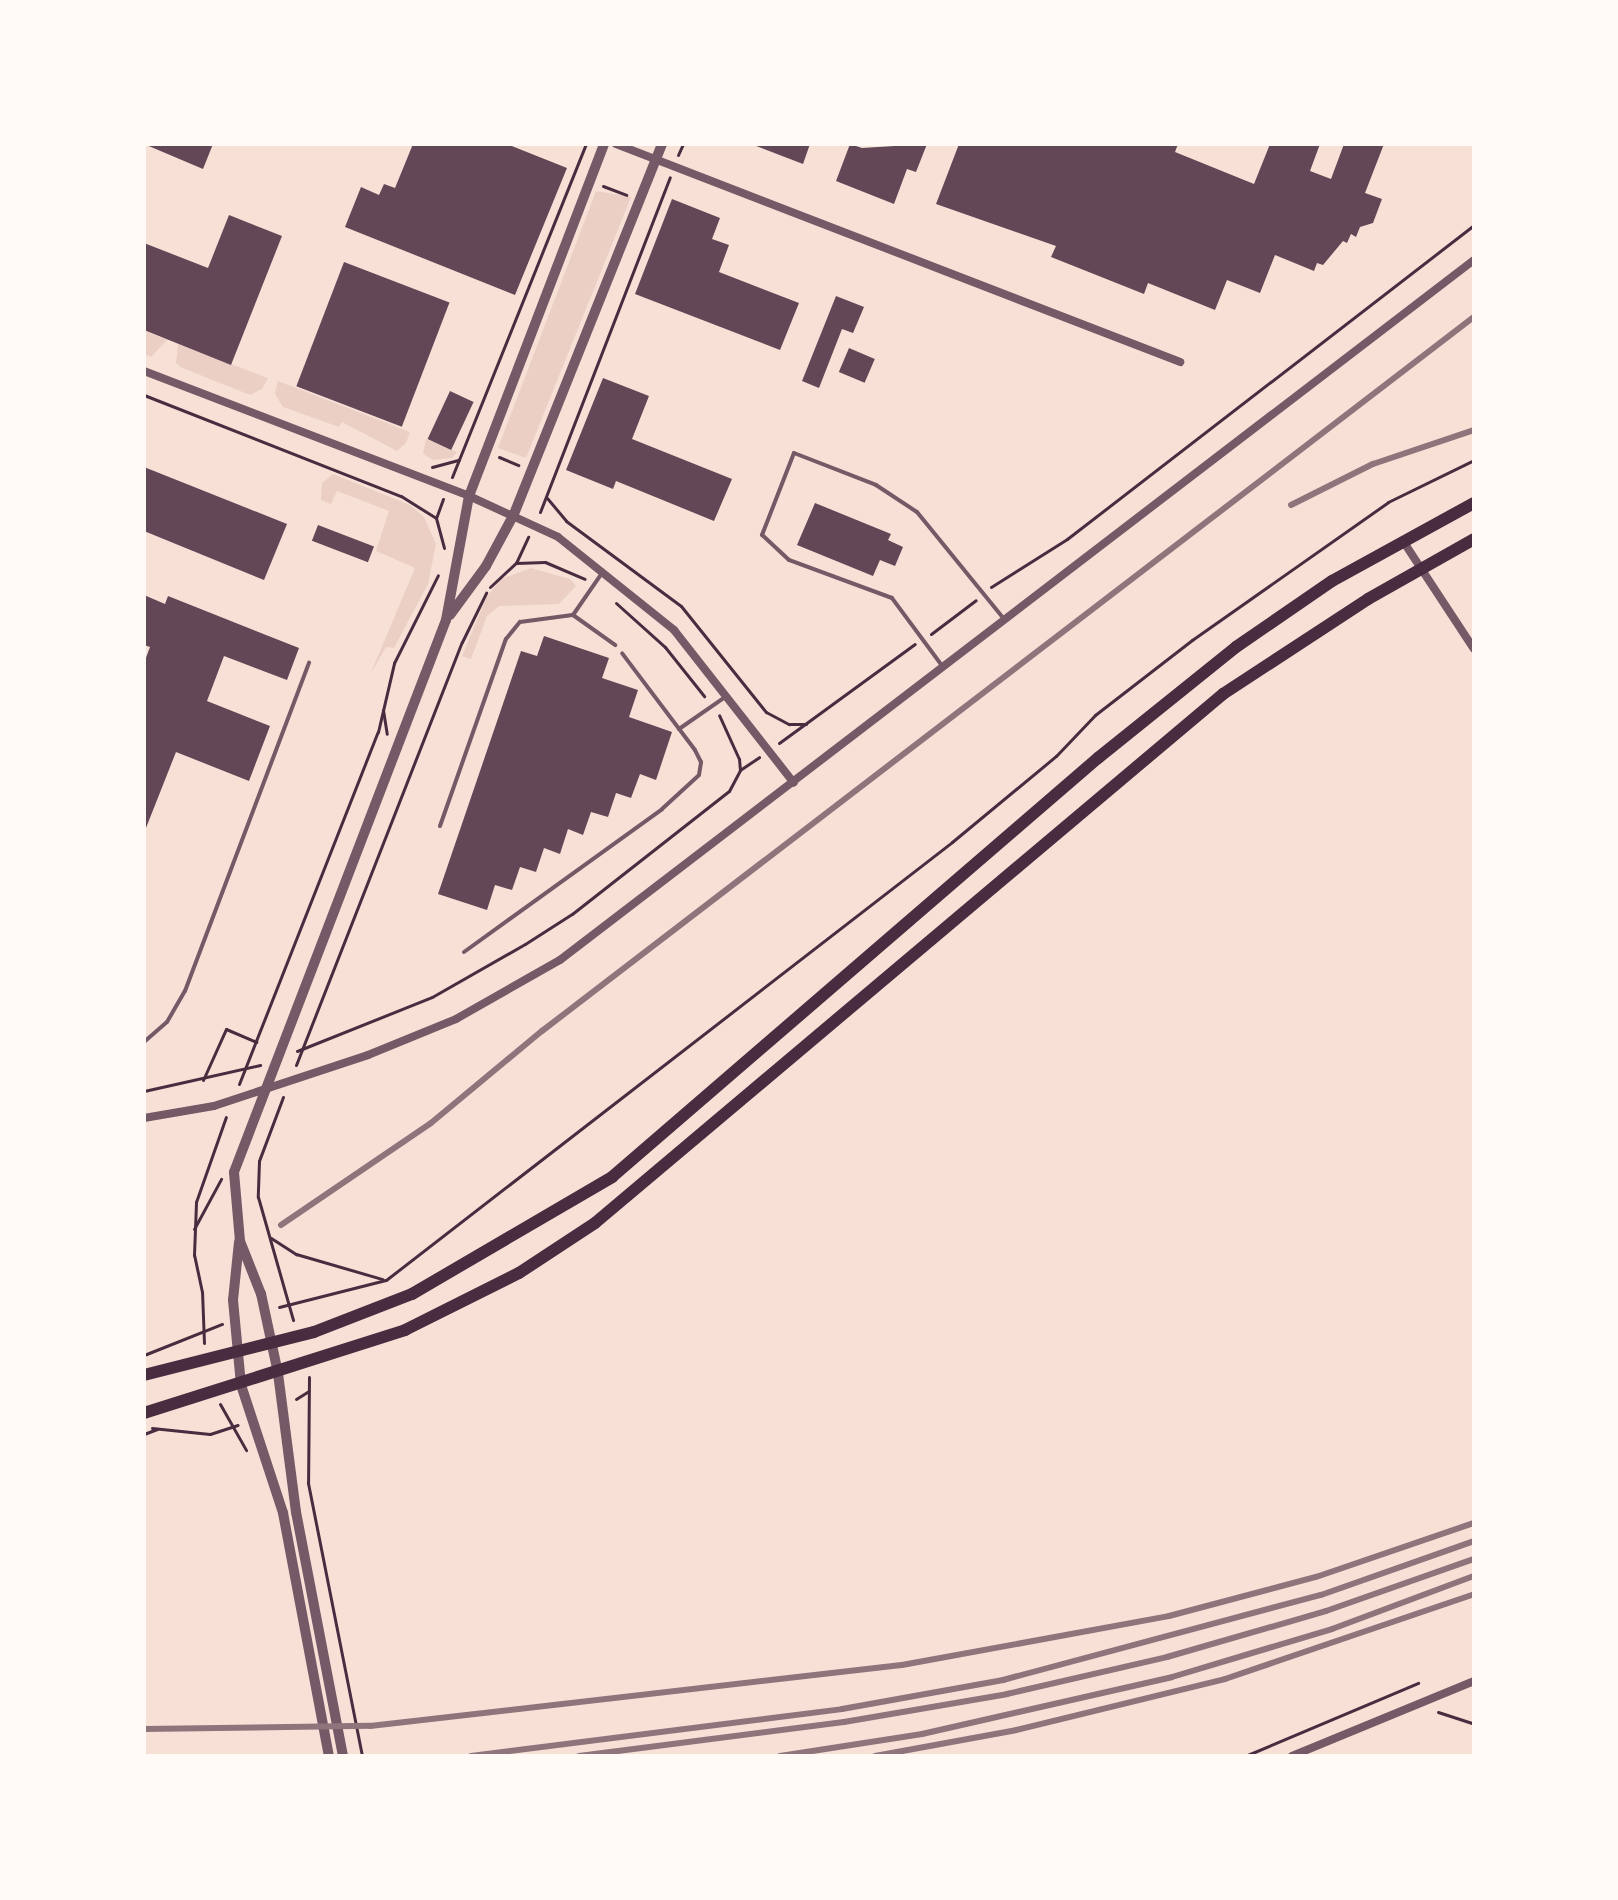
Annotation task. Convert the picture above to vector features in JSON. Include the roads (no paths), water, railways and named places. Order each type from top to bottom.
[{"type":"main road","points":[[144,1375],[314,1332],[412,1294],[612,1177],[1109,748],[1236,647],[1332,581],[1474,503]]},
{"type":"main road","points":[[144,1413],[241,1385],[405,1330],[519,1273],[595,1223],[1175,732],[1300,642],[1474,539]]},
{"type":"street","points":[[329,1756],[270,1465],[241,1385],[233,1300],[240,1241],[234,1172],[246,1130],[446,620],[469,496],[604,144]]},
{"type":"street","points":[[616,144],[1180,362]]},
{"type":"street","points":[[446,620],[486,566],[514,514],[662,144]]},
{"type":"street","points":[[144,1118],[214,1106],[368,1055],[456,1019],[560,960],[1474,260]]},
{"type":"street","points":[[144,371],[534,524],[604,572],[674,630],[794,783]]},
{"type":"street","points":[[1403,541],[1474,649]]},
{"type":"street","points":[[240,1241],[261,1294],[278,1373],[288,1462],[343,1756]]},
{"type":"street","points":[[1292,1756],[1474,1681]]},
{"type":"lane","points":[[943,668],[892,598],[789,560],[762,535],[794,453],[876,485],[917,512],[1005,620]]},
{"type":"lane","points":[[573,615],[604,572]]},
{"type":"lane","points":[[440,826],[506,639],[520,622],[573,615],[615,645]]},
{"type":"lane","points":[[464,952],[690,787],[701,762],[622,653]]},
{"type":"lane","points":[[144,1042],[167,1022],[185,991],[309,663]]},
{"type":"lane","points":[[679,729],[725,697]]},
{"type":"railway","points":[[281,1225],[431,1123],[542,1031],[1474,317]]},
{"type":"railway","points":[[1291,505],[1373,464],[1474,430]]},
{"type":"railway","points":[[144,1729],[370,1726],[902,1665],[1169,1616],[1316,1577],[1474,1523]]},
{"type":"railway","points":[[471,1756],[842,1709],[1003,1680],[1321,1595],[1474,1541]]},
{"type":"railway","points":[[579,1756],[844,1722],[1007,1694],[1167,1657],[1326,1611],[1474,1559]]},
{"type":"railway","points":[[780,1756],[922,1734],[1172,1677],[1332,1629],[1474,1576]]},
{"type":"railway","points":[[875,1756],[1016,1730],[1225,1679],[1474,1594]]}]
